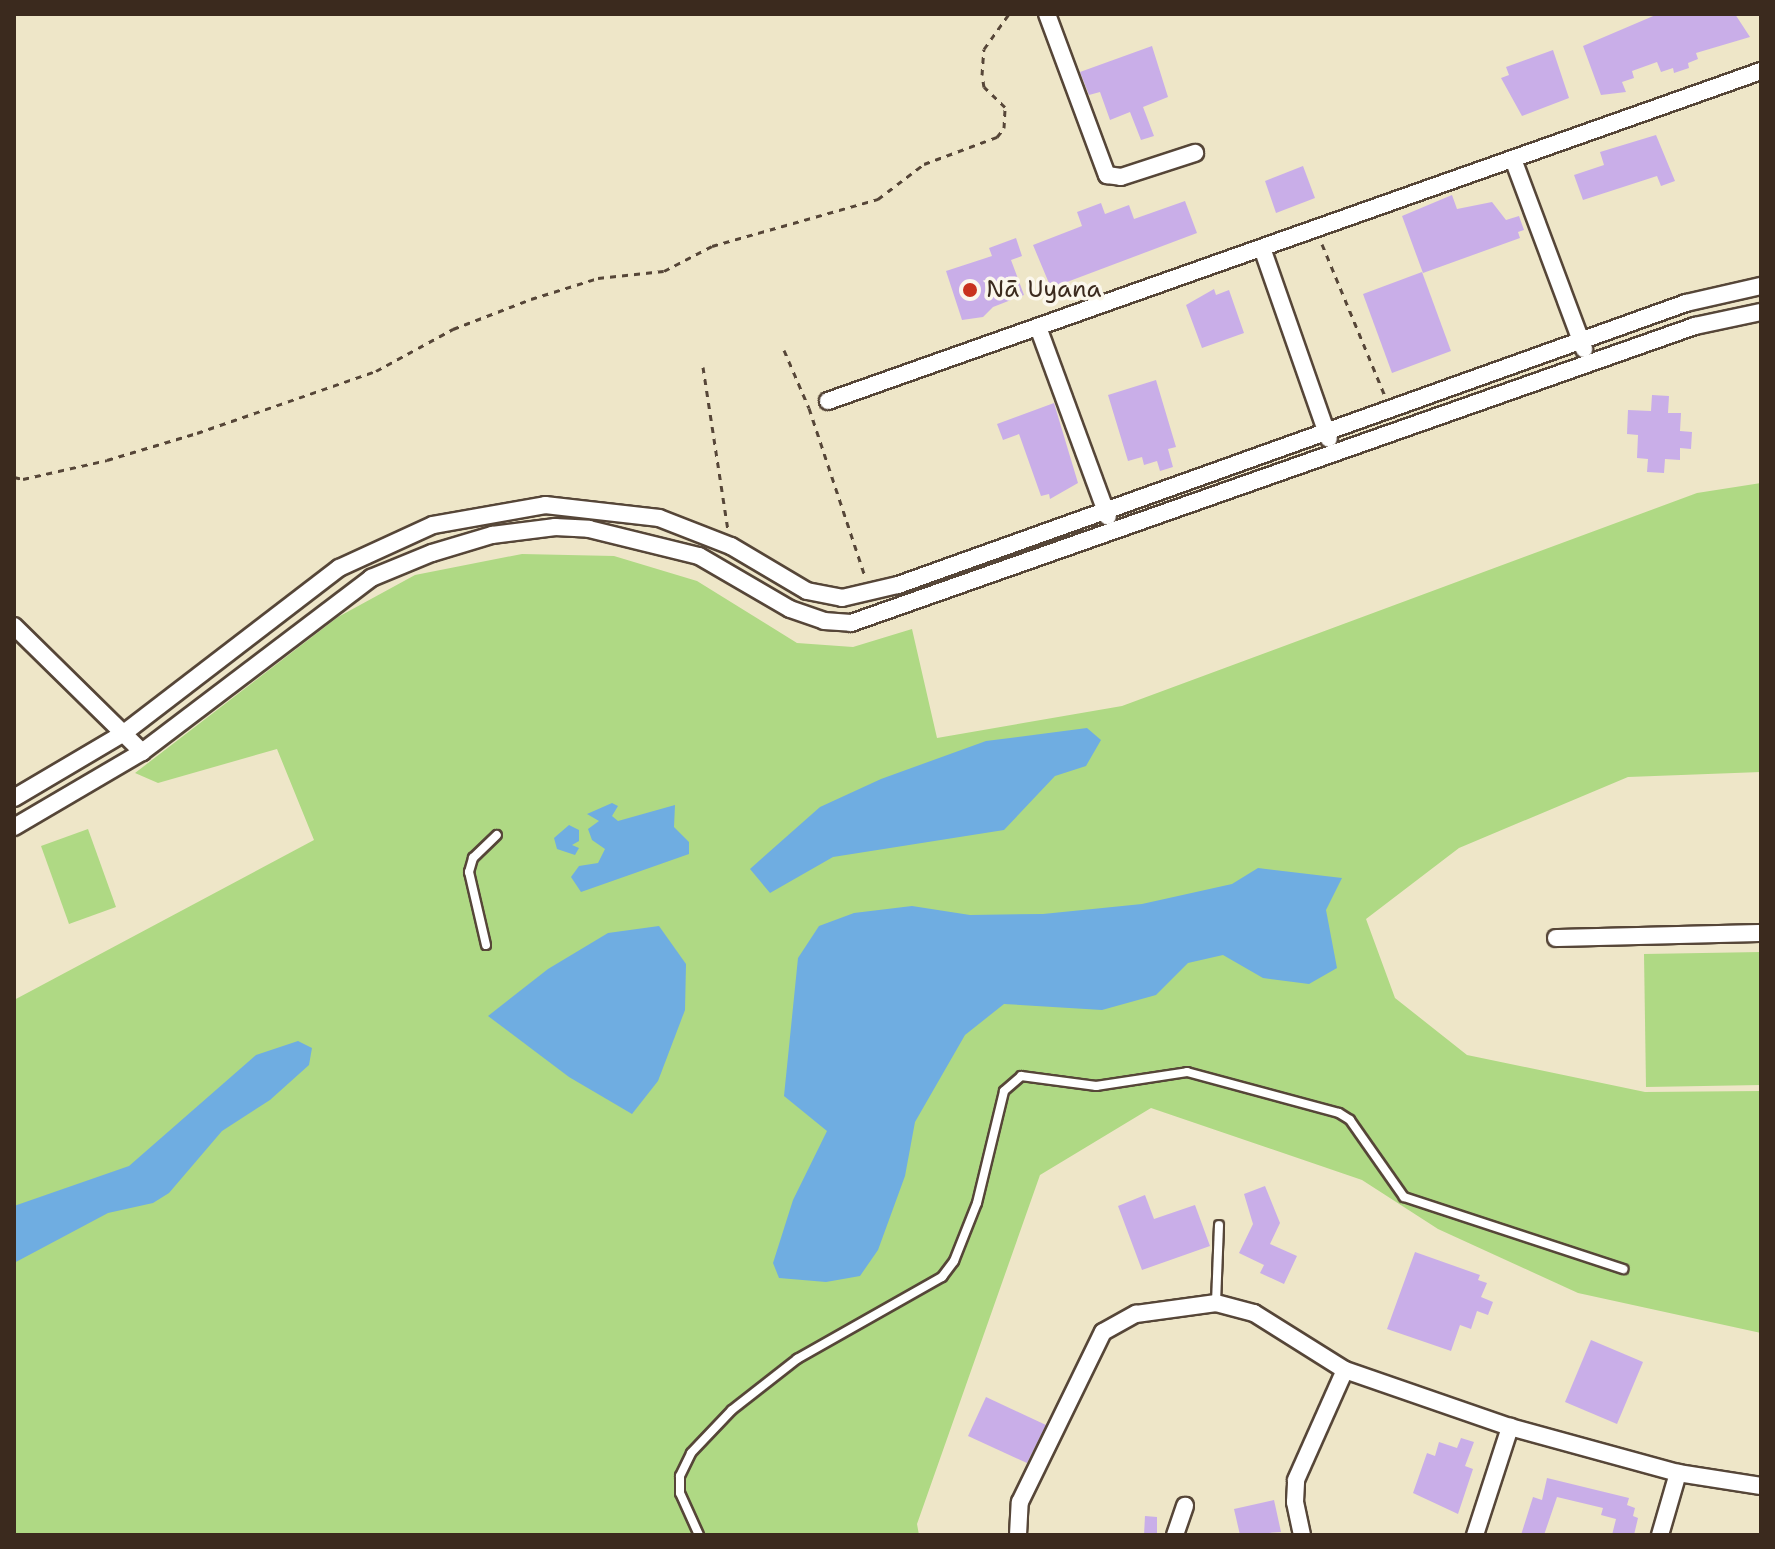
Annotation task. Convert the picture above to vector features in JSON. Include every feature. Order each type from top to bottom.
[{"type":"street","points":[[1047,14],[1107,175],[1121,177],[1195,153]]},
{"type":"street","points":[[828,401],[1761,71]]},
{"type":"street","points":[[1513,159],[1590,364]]},
{"type":"street","points":[[1262,248],[1335,454]]},
{"type":"street","points":[[14,798],[124,733],[339,568],[433,525],[545,505],[593,507],[659,518],[731,546],[807,591],[842,598],[1106,510],[1686,303],[1761,286]]},
{"type":"street","points":[[14,827],[142,752],[371,578],[400,562],[492,535],[555,527],[621,535],[699,556],[790,609],[824,621],[851,623],[1114,533],[1695,326],[1761,312]]},
{"type":"street","points":[[1038,327],[1114,533]]},
{"type":"street","points":[[14,626],[142,752]]},
{"type":"street","points":[[1556,938],[1761,933]]},
{"type":"street","points":[[1018,1535],[1024,1491],[1103,1332],[1136,1314],[1216,1303],[1254,1313],[1345,1370],[1510,1427],[1678,1473],[1761,1486]]},
{"type":"street","points":[[1302,1535],[1295,1502],[1296,1480],[1345,1370]]},
{"type":"street","points":[[1475,1535],[1510,1427]]},
{"type":"street","points":[[1660,1535],[1678,1473]]},
{"type":"street","points":[[1175,1535],[1185,1506]]},
{"type":"lane","points":[[486,945],[469,872],[473,858],[497,835]]},
{"type":"lane","points":[[699,1535],[680,1493],[680,1476],[691,1453],[732,1410],[797,1359],[942,1277],[954,1261],[977,1203],[1004,1091],[1021,1076],[1096,1086],[1187,1072],[1339,1113],[1350,1120],[1404,1197],[1623,1269]]},
{"type":"lane","points":[[1216,1303],[1219,1225]]},
{"type":"path","points":[[14,477],[23,479],[93,464],[197,433],[376,371],[453,329],[531,299],[598,278],[664,271],[712,246],[878,199],[924,164],[997,137],[1004,128],[1005,107],[984,87],[982,75],[984,49],[1009,14]]},
{"type":"path","points":[[1316,229],[1390,408]]},
{"type":"path","points":[[784,350],[809,408],[870,591]]},
{"type":"path","points":[[703,367],[731,546]]},
{"type":"green space","points":[[1761,483],[1761,772],[1628,777],[1459,848],[1366,919],[1395,998],[1467,1055],[1645,1092],[1761,1091],[1761,1333],[1578,1293],[1438,1229],[1362,1180],[1151,1108],[1040,1175],[917,1524],[919,1535],[14,1535],[14,1000],[314,840],[277,749],[158,783],[135,773],[338,617],[415,575],[522,554],[614,556],[697,581],[797,643],[853,647],[912,629],[937,738],[1122,706],[1697,493]]},
{"type":"green space","points":[[88,829],[116,907],[69,924],[41,846]]},
{"type":"green space","points":[[1761,952],[1761,1085],[1646,1087],[1644,954]]},
{"type":"water","points":[[1087,728],[1101,740],[1086,766],[1055,776],[1004,830],[833,857],[770,893],[750,869],[820,807],[881,779],[986,741]]},
{"type":"water","points":[[612,803],[618,806],[612,816],[618,821],[675,805],[674,827],[689,842],[689,854],[581,892],[571,877],[579,866],[598,863],[605,849],[592,840],[588,829],[599,821],[587,814]]},
{"type":"water","points":[[569,825],[579,830],[579,841],[572,845],[579,848],[575,855],[557,849],[554,838]]},
{"type":"water","points":[[1258,868],[1342,878],[1326,910],[1337,968],[1309,984],[1263,978],[1223,955],[1188,963],[1156,995],[1102,1010],[1004,1004],[965,1035],[915,1122],[905,1176],[878,1250],[860,1276],[826,1282],[779,1278],[773,1263],[793,1200],[827,1131],[784,1096],[798,958],[819,926],[854,913],[912,906],[970,915],[1043,914],[1142,904],[1232,884]]},
{"type":"water","points":[[659,926],[686,964],[685,1010],[658,1081],[632,1114],[569,1077],[488,1016],[548,969],[608,933]]},
{"type":"water","points":[[298,1041],[312,1048],[309,1065],[270,1100],[222,1131],[169,1193],[153,1203],[108,1213],[14,1263],[14,1206],[129,1166],[256,1055]]},
{"type":"building","points":[[1658,14],[1735,14],[1750,37],[1696,53],[1698,59],[1688,63],[1689,68],[1674,73],[1673,68],[1661,72],[1657,62],[1632,71],[1634,78],[1622,82],[1626,92],[1601,95],[1583,46]]},
{"type":"building","points":[[1152,46],[1168,97],[1143,107],[1154,136],[1141,140],[1130,112],[1110,120],[1100,92],[1089,95],[1080,72]]},
{"type":"building","points":[[1553,50],[1569,98],[1522,116],[1501,78],[1509,75],[1506,67]]},
{"type":"building","points":[[1656,135],[1675,181],[1661,186],[1657,176],[1583,200],[1574,175],[1604,165],[1600,152]]},
{"type":"building","points":[[1303,166],[1315,198],[1276,213],[1265,181]]},
{"type":"building","points":[[1452,195],[1457,209],[1492,202],[1506,220],[1519,216],[1524,230],[1518,232],[1520,238],[1423,273],[1402,216]]},
{"type":"building","points":[[1185,201],[1197,233],[1051,288],[1033,245],[1082,226],[1077,212],[1101,203],[1105,214],[1129,205],[1134,219]]},
{"type":"building","points":[[1016,238],[1022,256],[1011,260],[1024,295],[993,307],[983,317],[962,320],[946,271],[992,256],[989,248]]},
{"type":"building","points":[[1422,272],[1451,351],[1392,373],[1363,294]]},
{"type":"building","points":[[1214,289],[1216,295],[1229,290],[1244,333],[1202,348],[1186,305]]},
{"type":"building","points":[[1156,380],[1176,447],[1168,449],[1173,467],[1160,471],[1157,461],[1144,465],[1142,457],[1128,461],[1108,395]]},
{"type":"building","points":[[1652,395],[1669,396],[1668,413],[1681,413],[1680,431],[1692,432],[1691,449],[1680,448],[1680,460],[1665,459],[1664,473],[1647,472],[1648,459],[1637,458],[1638,435],[1627,434],[1628,410],[1651,411]]},
{"type":"building","points":[[1054,403],[1078,483],[1050,499],[1049,494],[1041,496],[1019,434],[1003,440],[997,424]]},
{"type":"building","points":[[1265,1186],[1280,1223],[1270,1244],[1297,1256],[1284,1284],[1260,1273],[1264,1265],[1239,1253],[1253,1224],[1244,1194]]},
{"type":"building","points":[[1145,1195],[1154,1219],[1195,1205],[1210,1246],[1142,1270],[1118,1206]]},
{"type":"building","points":[[1415,1252],[1480,1275],[1478,1280],[1487,1283],[1481,1297],[1493,1302],[1488,1315],[1477,1311],[1471,1329],[1460,1325],[1451,1351],[1387,1329]]},
{"type":"building","points":[[1591,1340],[1643,1362],[1617,1424],[1565,1402]]},
{"type":"building","points":[[986,1397],[1046,1425],[1027,1463],[968,1436]]},
{"type":"building","points":[[1461,1438],[1474,1442],[1465,1466],[1473,1469],[1458,1514],[1413,1493],[1427,1453],[1435,1456],[1439,1442],[1457,1448]]},
{"type":"building","points":[[1547,1478],[1629,1498],[1627,1505],[1635,1508],[1633,1516],[1638,1518],[1634,1535],[1612,1535],[1616,1519],[1601,1515],[1603,1508],[1557,1497],[1544,1535],[1521,1535],[1533,1497],[1542,1500]]},
{"type":"building","points":[[1274,1500],[1281,1532],[1240,1535],[1234,1509]]},
{"type":"building","points":[[1145,1516],[1157,1517],[1157,1535],[1144,1535]]},
{"type":"place","name":"Nā Uyana","points":[[970,290]]}]
